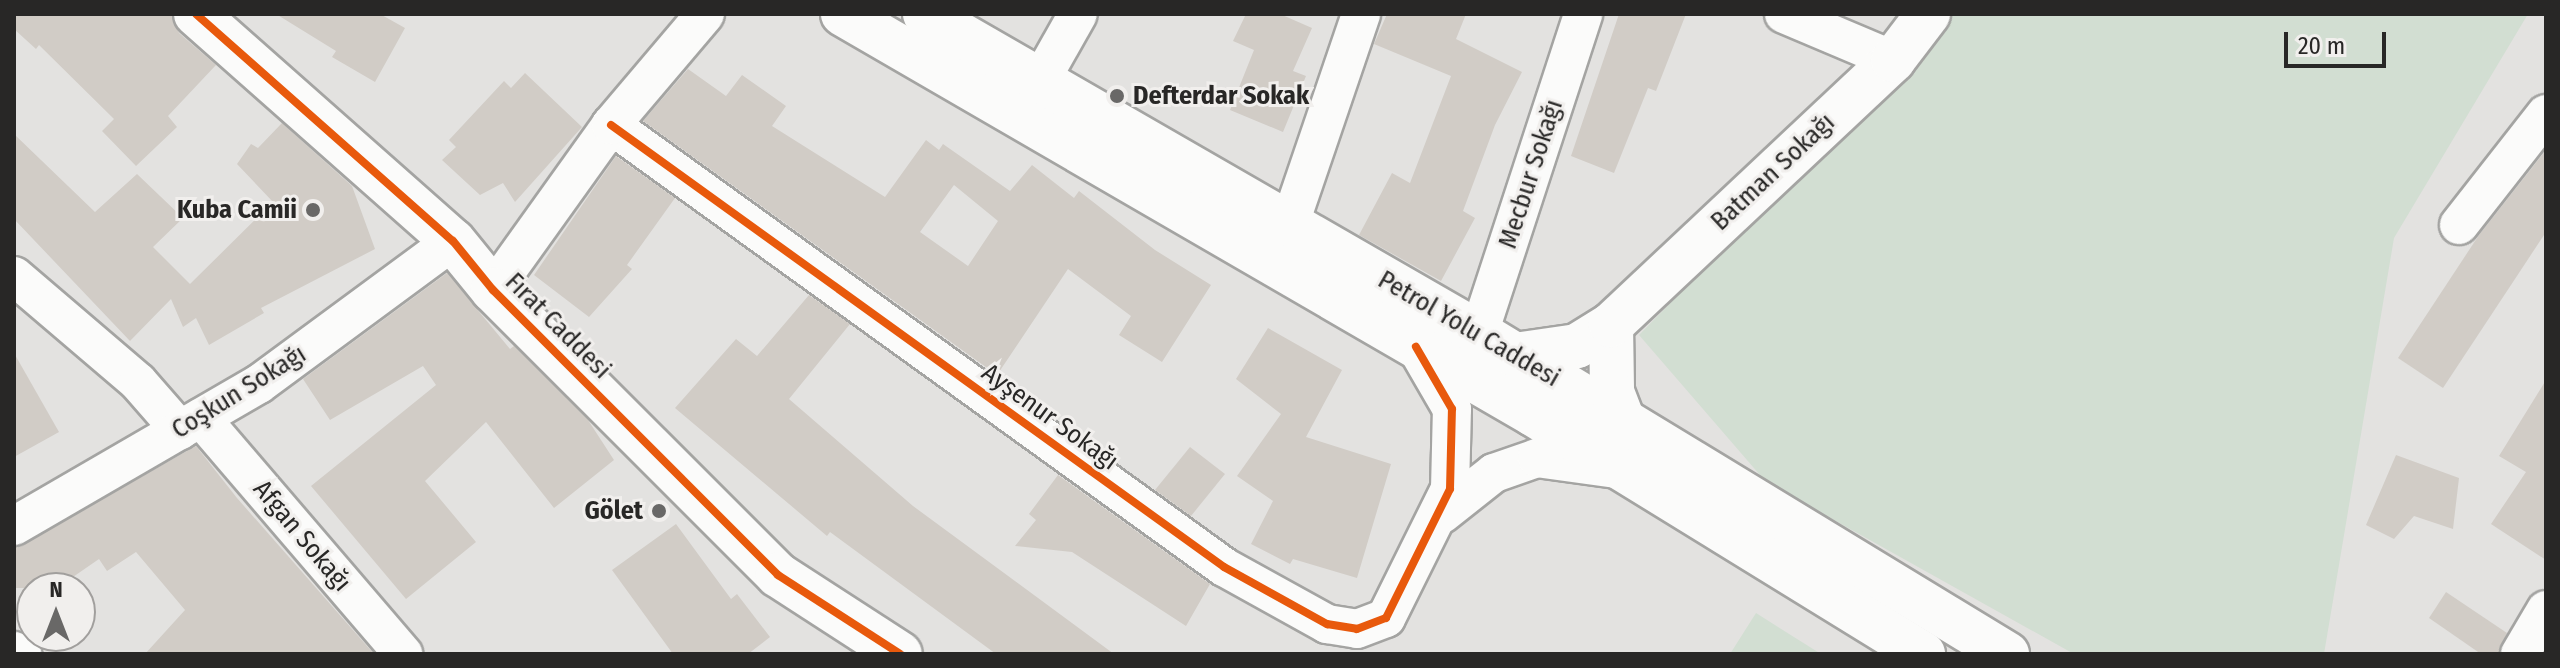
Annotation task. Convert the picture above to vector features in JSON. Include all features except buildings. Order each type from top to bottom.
[{"type":"main road","name":"Fırat Caddesi","points":[[196,14],[453,241],[493,290],[778,575],[900,654]]},
{"type":"main road","name":"Petrol Yolu Caddesi","points":[[843,14],[1029,99],[1289,226],[1479,333],[2007,654]]},
{"type":"main road","name":"Petrol Yolu Caddesi","points":[[925,14],[1029,99],[1416,347],[1625,470],[1923,654]]},
{"type":"main road","name":"Batman Sokağı","points":[[1515,355],[1577,346],[1611,325],[1893,60],[1928,14]]},
{"type":"main road","points":[[1611,325],[1612,392],[1623,421]]},
{"type":"street","points":[[493,290],[611,125],[705,14]]},
{"type":"street","points":[[1029,99],[1078,14]]},
{"type":"street","points":[[1289,226],[1361,14]]},
{"type":"street","name":"Mecbur Sokağı","points":[[1479,333],[1583,14]]},
{"type":"street","points":[[1784,14],[1893,60]]},
{"type":"street","points":[[2459,225],[2546,114]]},
{"type":"street","name":"Ayşenur Sokağı","points":[[611,125],[1224,567],[1327,624],[1357,629],[1386,618],[1442,514]]},
{"type":"street","name":"Coşkun Sokağı","points":[[14,526],[259,384],[453,241]]},
{"type":"street","name":"Afgan Sokağı","points":[[14,276],[190,424],[403,654]]},
{"type":"street","points":[[1416,347],[1452,409],[1454,465],[1442,514]]},
{"type":"street","points":[[1442,514],[1494,473],[1537,458],[1625,470]]},
{"type":"street","points":[[2520,654],[2546,610]]},
{"type":"street","points":[[14,651],[22,654]]},
{"type":"shaded area","points":[[1954,14],[2528,14],[2394,238],[2324,654],[2074,654],[1766,482],[1639,335]]},
{"type":"shaded area","points":[[1756,613],[1821,654],[1730,654]]},
{"type":"cycle path","points":[[196,14],[453,241],[493,290],[778,575],[900,654]]},
{"type":"cycle path","points":[[611,125],[1224,567],[1327,624],[1357,629],[1386,618],[1450,489],[1452,409],[1416,347]]},
{"type":"place","name":"Defterdar Sokak","points":[[1117,96]]},
{"type":"place","name":"Kuba Camii","points":[[313,210]]},
{"type":"place","name":"Gölet","points":[[659,511]]}]
